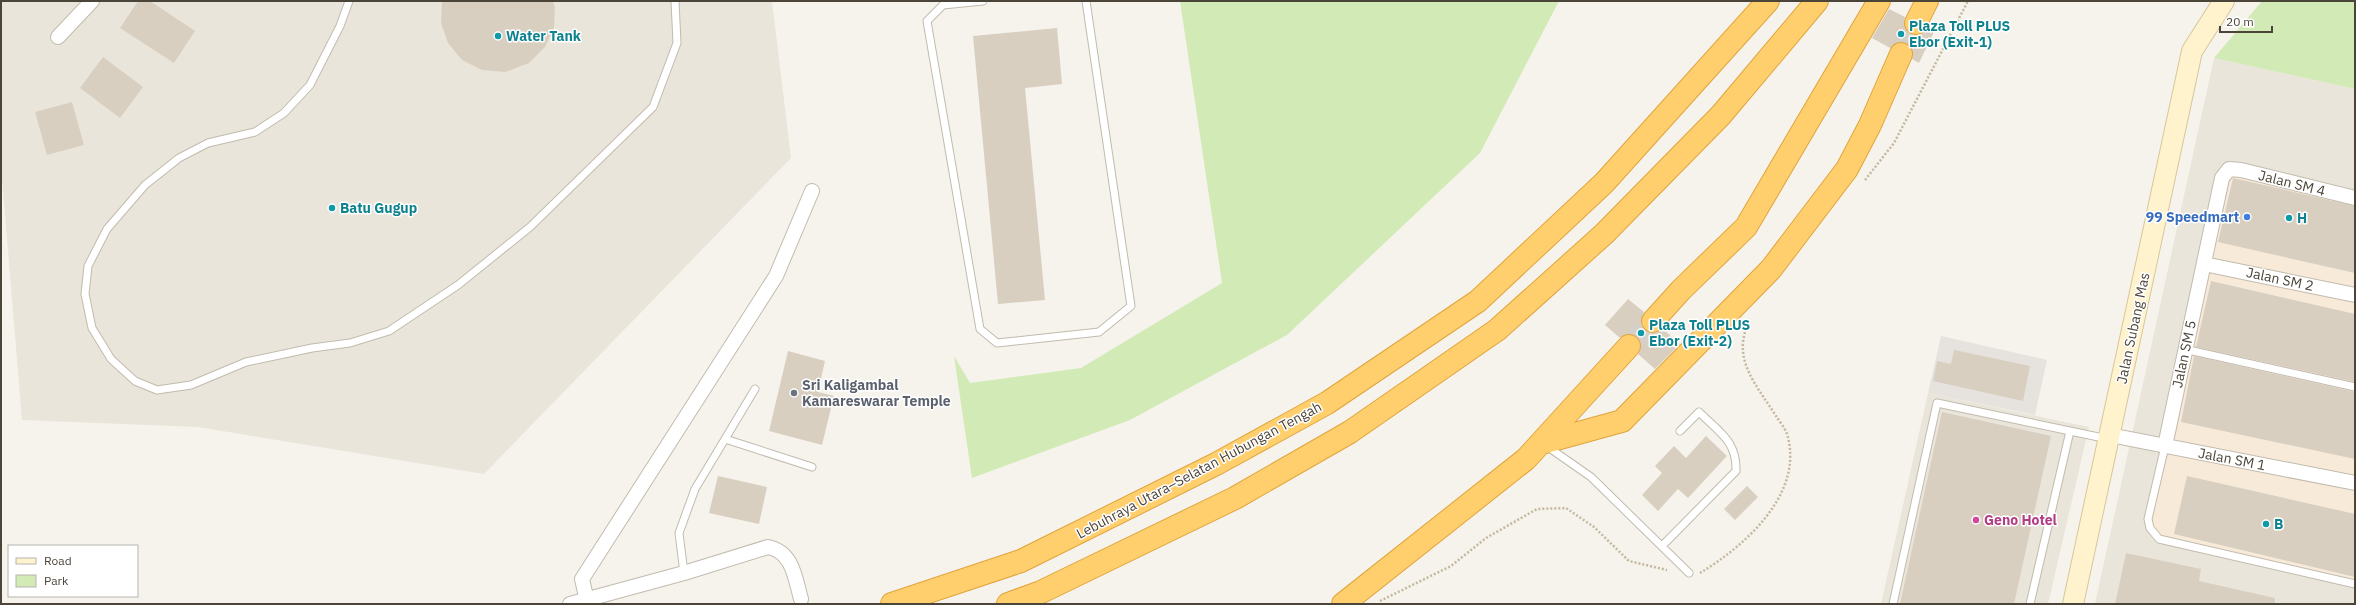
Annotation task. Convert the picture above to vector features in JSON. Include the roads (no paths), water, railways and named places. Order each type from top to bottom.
[{"type":"highway","name":"Lebuhraya Utara–Selatan Hubungan Tengah","points":[[892,604],[1021,562],[1216,464],[1327,403],[1478,301],[1604,183],[1768,1]]},
{"type":"highway","points":[[1008,604],[1041,592],[1242,494],[1350,432],[1497,330],[1604,234],[1715,120],[1817,1]]},
{"type":"highway","points":[[1653,321],[1681,290],[1746,227],[1879,1]]},
{"type":"highway","points":[[1916,23],[1927,1]]},
{"type":"highway","points":[[1542,443],[1622,421],[1771,269],[1848,169],[1870,125],[1901,54]]},
{"type":"highway","points":[[1344,604],[1526,458],[1542,443],[1629,346]]},
{"type":"street","points":[[58,37],[92,1]]},
{"type":"street","name":"Jalan Subang Mas","points":[[2073,604],[2192,51],[2224,1]]},
{"type":"street","name":"Jalan SM 4","points":[[2229,169],[2355,198]]},
{"type":"street","name":"Jalan SM 5","points":[[2165,446],[2184,349],[2222,178],[2229,169]]},
{"type":"street","points":[[587,601],[582,579],[776,276],[812,191]]},
{"type":"street","name":"Jalan SM 2","points":[[2204,264],[2355,294]]},
{"type":"street","name":"Jalan SM 1","points":[[2109,437],[2165,446],[2355,483]]},
{"type":"street","points":[[570,604],[587,601],[768,547],[777,549],[789,558],[801,599]]},
{"type":"lane","points":[[349,1],[340,26],[310,85],[284,113],[255,132],[208,142],[179,158],[146,185],[107,229],[88,266],[85,294],[92,328],[111,359],[135,381],[157,390],[191,385],[246,362],[312,348],[350,343],[389,331],[458,285],[530,228],[653,107],[677,43],[675,1]]},
{"type":"lane","points":[[983,1],[943,5],[927,22],[980,329],[997,343],[1099,332],[1131,306],[1086,1]]},
{"type":"lane","points":[[2184,349],[2355,387]]},
{"type":"lane","points":[[684,573],[679,533],[695,490],[756,389]]},
{"type":"lane","points":[[1893,604],[1938,403],[2070,432],[2109,437]]},
{"type":"lane","points":[[1662,546],[1736,471],[1736,456],[1731,444],[1699,412],[1680,431]]},
{"type":"lane","points":[[2030,604],[2070,432]]},
{"type":"lane","points":[[725,439],[812,467]]},
{"type":"lane","points":[[1542,443],[1591,477],[1689,573]]},
{"type":"lane","name":"Jalan SM 5","points":[[2165,446],[2148,519],[2150,528],[2159,539],[2355,584]]},
{"type":"tunnel","points":[[1901,54],[1916,23]]},
{"type":"tunnel","points":[[1629,346],[1653,321]]},
{"type":"place","name":"Plaza Toll PLUS Ebor (Exit-1)","points":[[1901,34]]},
{"type":"place","name":"Water Tank","points":[[498,36]]},
{"type":"place","name":"Batu Gugup","points":[[332,208]]},
{"type":"place","name":"99 Speedmart","points":[[2247,217]]},
{"type":"place","name":"H","points":[[2289,218]]},
{"type":"place","name":"Plaza Toll PLUS Ebor (Exit-2)","points":[[1641,333]]},
{"type":"place","name":"Sri Kaligambal Kamareswarar Temple","points":[[794,393]]},
{"type":"place","name":"Geno Hotel","points":[[1976,520]]},
{"type":"place","name":"B","points":[[2266,524]]}]
